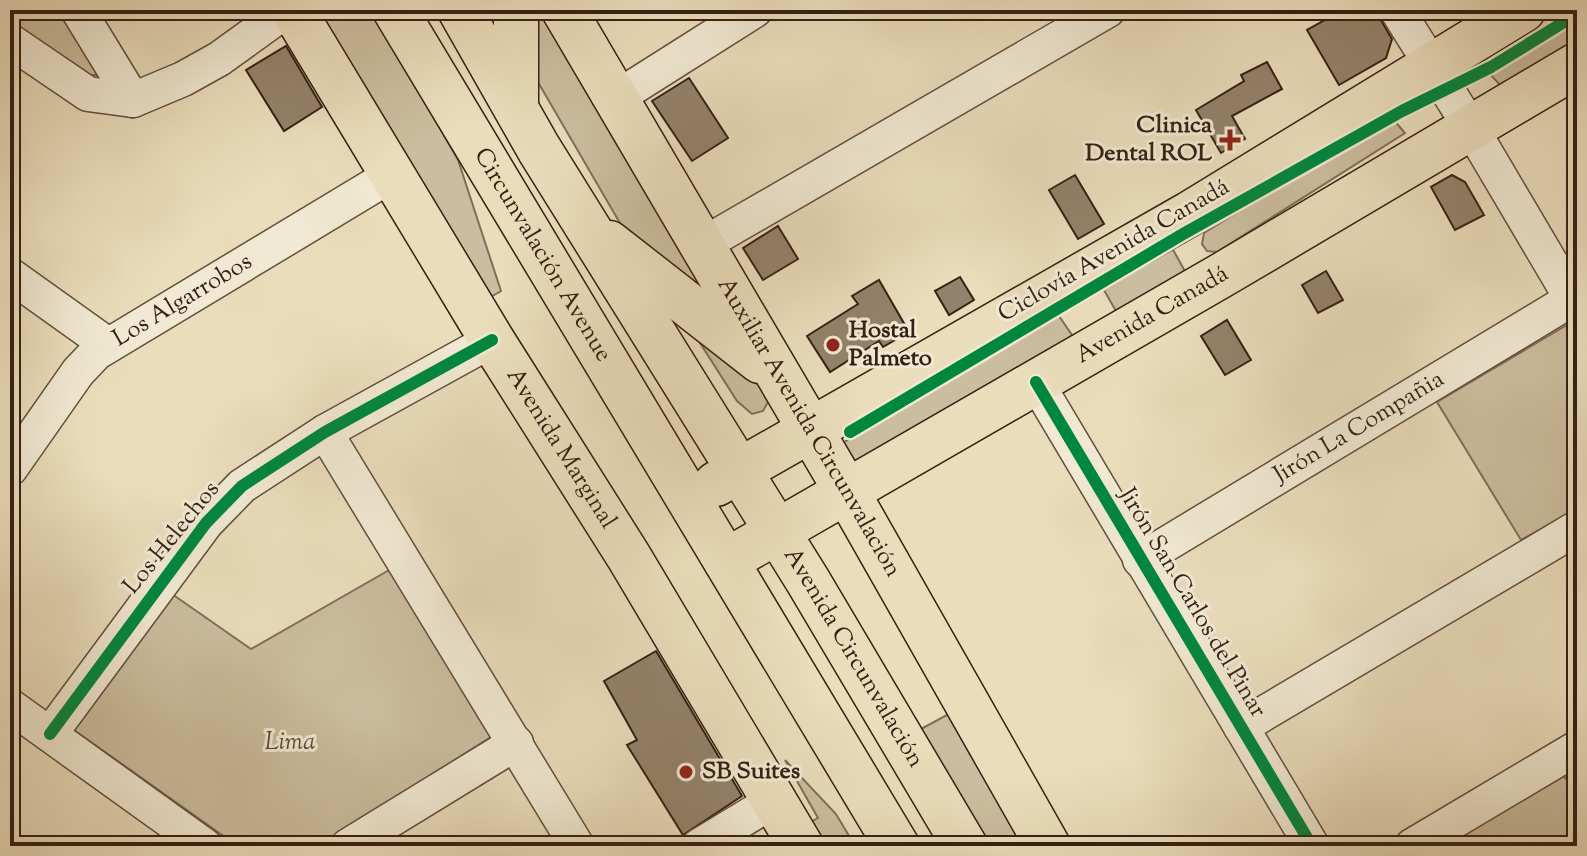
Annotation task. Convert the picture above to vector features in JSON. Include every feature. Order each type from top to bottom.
[{"type":"main road","name":"Avenida Marginal","points":[[293,10],[492,340],[629,557],[801,846]]},
{"type":"main road","name":"Circunvalación Avenue","points":[[395,10],[690,499]]},
{"type":"main road","points":[[460,10],[583,223],[740,471]]},
{"type":"main road","points":[[516,10],[516,108]]},
{"type":"main road","name":"Auxiliar Avenida Circunvalación","points":[[564,10],[847,492],[1048,846]]},
{"type":"main road","points":[[897,846],[690,499],[1189,214],[1523,10]]},
{"type":"main road","name":"Avenida Canadá","points":[[726,561],[1222,275],[1577,65]]},
{"type":"main road","points":[[1189,214],[1183,234],[1188,254],[1203,269],[1222,275]]},
{"type":"main road","points":[[583,223],[778,374]]},
{"type":"main road","points":[[1057,291],[1075,299],[1087,314],[1092,333],[1089,352]]},
{"type":"main road","name":"Avenida Circunvalación","points":[[740,471],[965,846]]},
{"type":"street","points":[[78,10],[133,100]]},
{"type":"street","points":[[10,41],[88,94],[133,100],[183,79],[219,59],[287,10]]},
{"type":"street","points":[[616,98],[755,10]]},
{"type":"street","points":[[702,245],[1108,10]]},
{"type":"street","points":[[1397,10],[1574,298]]},
{"type":"street","name":"Los Algarrobos","points":[[10,469],[78,372],[96,353],[393,174]]},
{"type":"street","points":[[10,275],[108,345]]},
{"type":"street","name":"Jirón La Compañia","points":[[1140,560],[1574,298]]},
{"type":"street","name":"Los Helechos","points":[[50,734],[206,523],[242,486],[325,432],[492,340]]},
{"type":"street","name":"Jirón San Carlos del Pinar","points":[[1036,382],[1312,846]]},
{"type":"street","points":[[325,432],[577,846]]},
{"type":"street","points":[[1241,727],[1577,528]]},
{"type":"street","points":[[10,706],[205,846]]},
{"type":"street","points":[[348,846],[516,743]]},
{"type":"street","points":[[1412,846],[1577,748]]},
{"type":"street","points":[[699,846],[773,801]]},
{"type":"green space","points":[[10,10],[65,10],[107,75],[76,75],[10,28]]},
{"type":"green space","points":[[312,10],[373,10],[458,160],[501,291],[487,299]]},
{"type":"green space","points":[[523,10],[543,10],[732,333],[649,273],[528,65]]},
{"type":"green space","points":[[1577,20],[1577,41],[1500,85],[1490,74]]},
{"type":"green space","points":[[1391,117],[1405,133],[1217,252],[1207,251],[1202,244],[1204,233]]},
{"type":"green space","points":[[1172,248],[1186,273],[1117,313],[1104,290]]},
{"type":"green space","points":[[1059,316],[1074,338],[832,480],[817,458]]},
{"type":"green space","points":[[1577,319],[1577,509],[1521,540],[1437,402]]},
{"type":"green space","points":[[686,321],[773,393],[763,411],[752,414],[737,401]]},
{"type":"green space","name":"Lima","points":[[391,569],[494,735],[327,841],[279,848],[232,842],[71,728],[172,594],[251,649]]},
{"type":"green space","points":[[956,710],[1036,846],[990,846],[921,729]]},
{"type":"green space","points":[[785,760],[836,814],[855,846],[823,846],[811,822],[818,818]]},
{"type":"green space","points":[[1560,772],[1577,791],[1577,846],[1432,846]]},
{"type":"building","points":[[1343,10],[1375,10],[1392,39],[1386,58],[1339,85],[1307,30]]},
{"type":"building","points":[[286,46],[322,107],[284,131],[246,70]]},
{"type":"building","points":[[1267,62],[1282,89],[1232,116],[1245,139],[1221,153],[1196,110],[1244,81],[1241,75]]},
{"type":"building","points":[[689,78],[728,138],[692,161],[652,101]]},
{"type":"building","points":[[1075,175],[1104,224],[1078,239],[1049,190]]},
{"type":"building","points":[[1452,175],[1465,182],[1484,215],[1455,230],[1431,187]]},
{"type":"building","points":[[778,226],[798,259],[763,280],[743,248]]},
{"type":"building","points":[[1326,271],[1343,300],[1318,313],[1302,285]]},
{"type":"building","points":[[960,277],[974,300],[949,315],[935,291]]},
{"type":"building","points":[[879,280],[909,332],[883,347],[879,341],[830,372],[807,336],[858,304],[852,296]]},
{"type":"building","points":[[1227,320],[1251,360],[1225,375],[1201,336]]},
{"type":"building","name":"SB Suites","points":[[656,651],[742,796],[683,835],[627,745],[637,740],[604,681]]},
{"type":"cycle path","name":"Ciclovía Avenida Canadá","points":[[850,432],[1183,234],[1402,111],[1491,67],[1577,14]]},
{"type":"cycle path","points":[[50,734],[206,523],[242,486],[325,432],[492,340]]},
{"type":"cycle path","points":[[1036,382],[1312,846]]},
{"type":"place","name":"Clinica Dental ROL","points":[[1230,140]]},
{"type":"place","name":"Hostal Palmeto","points":[[833,345]]},
{"type":"place","name":"SB Suites","points":[[686,772]]}]
